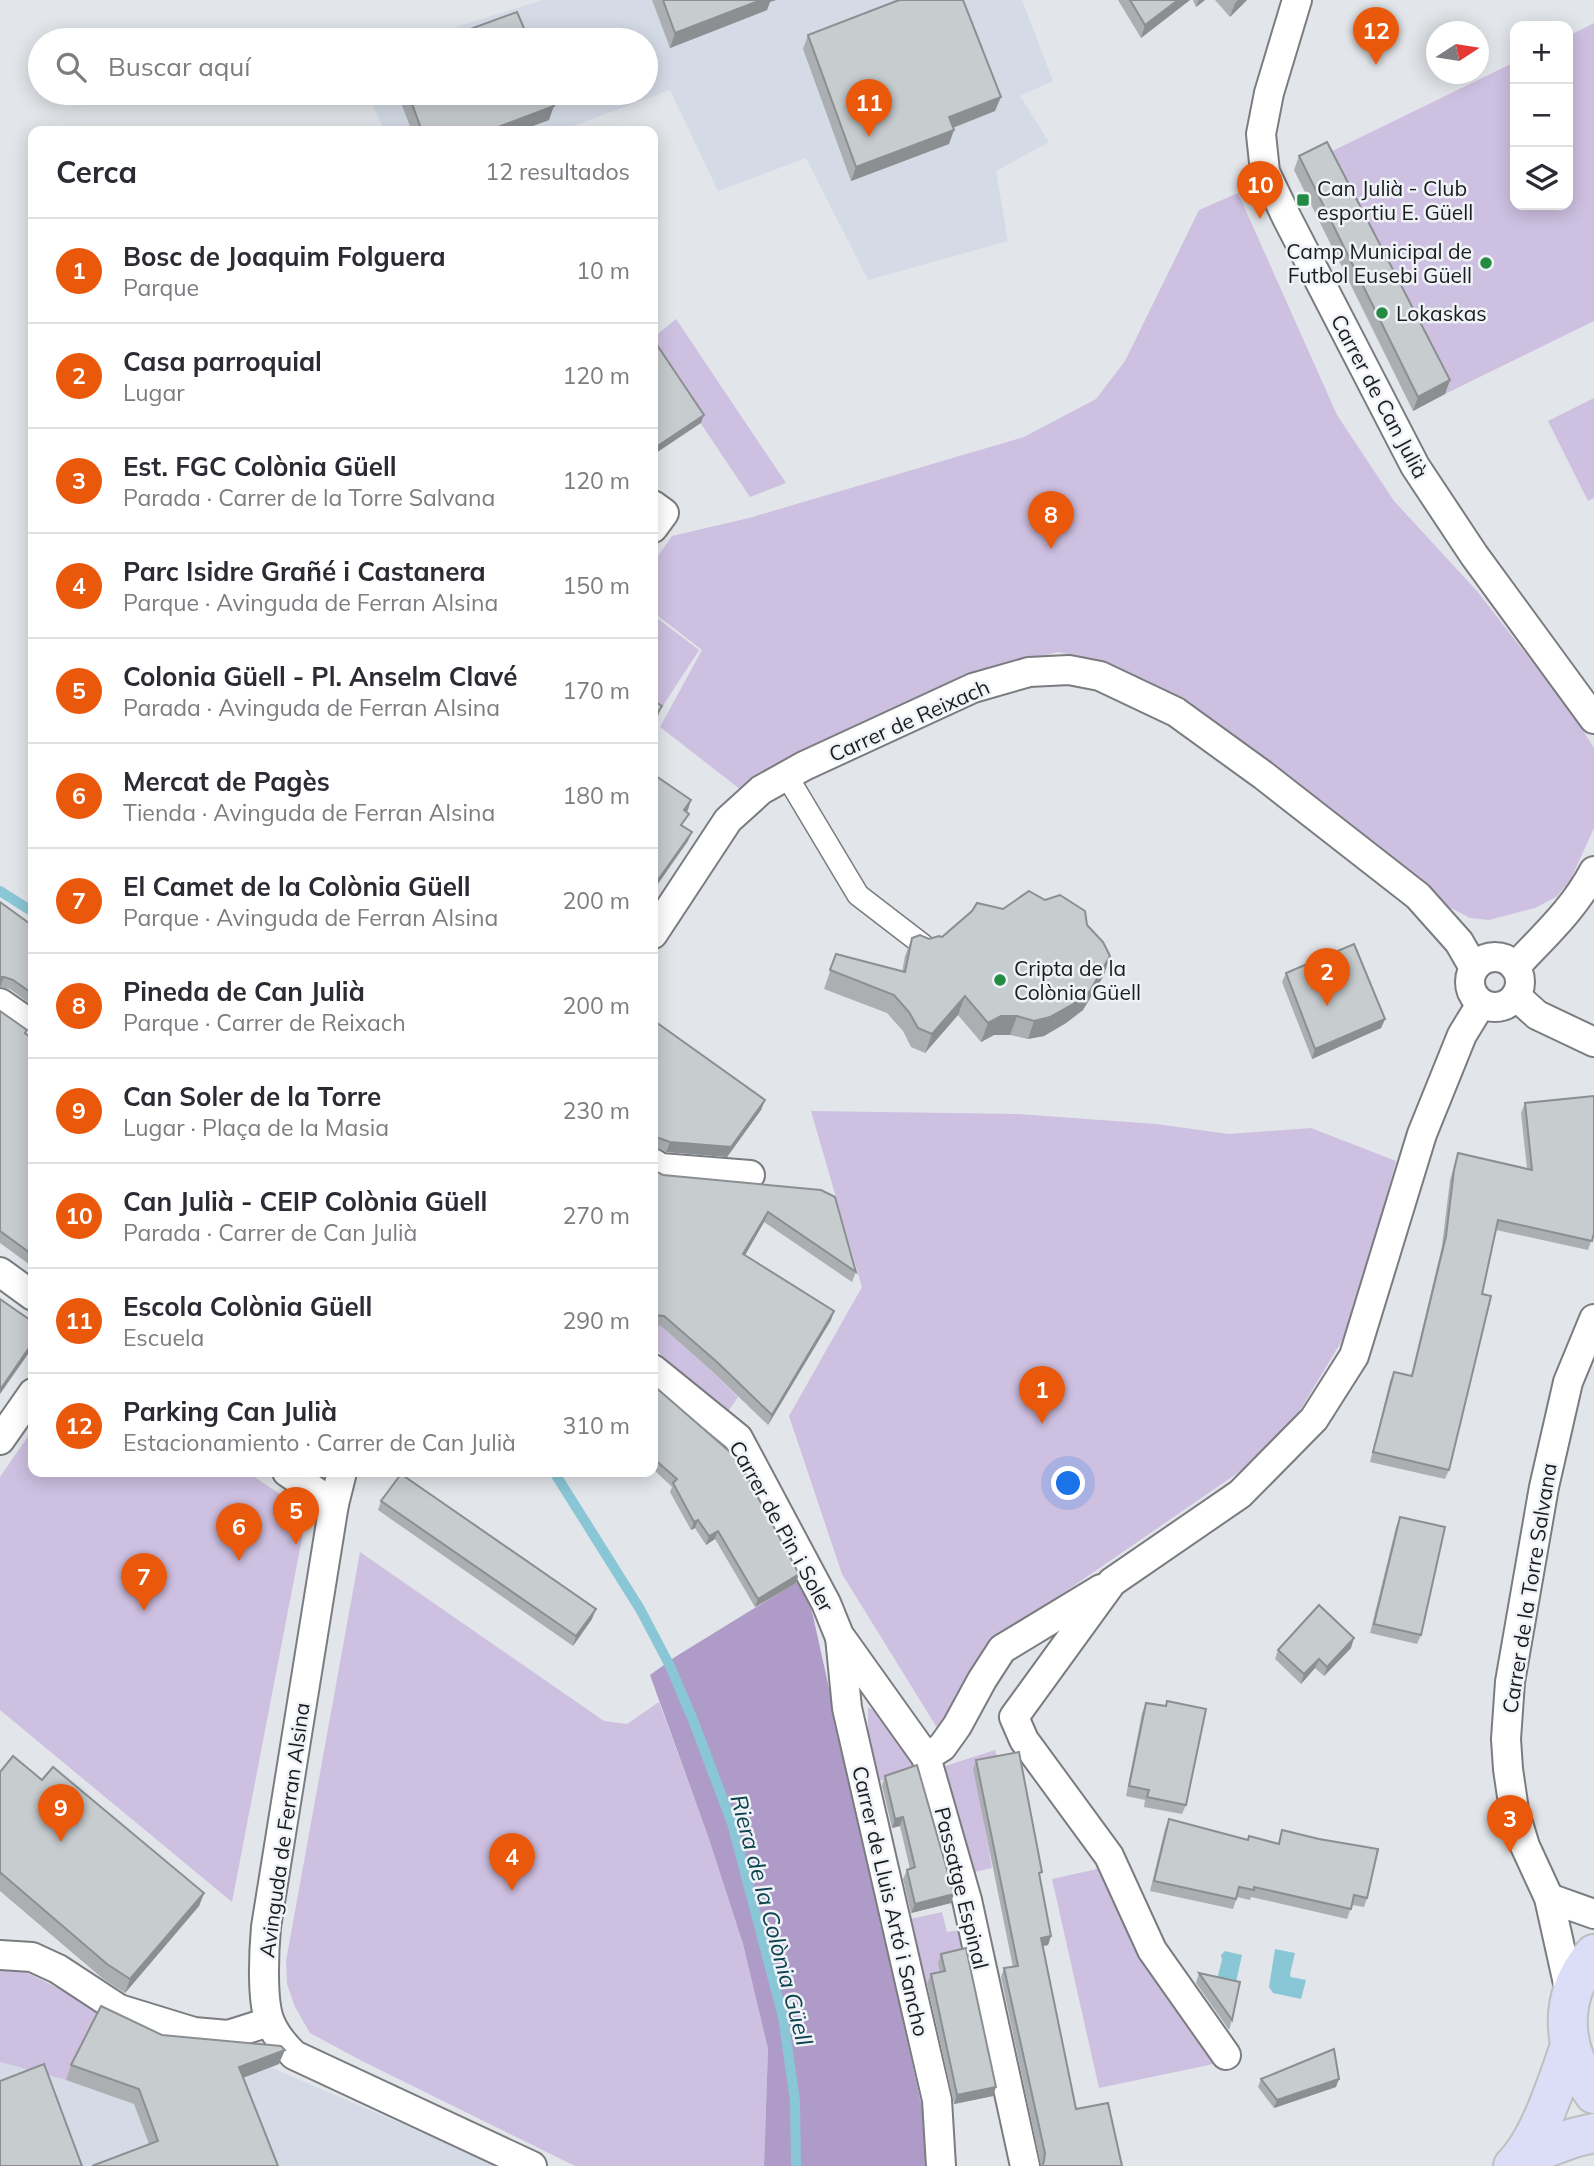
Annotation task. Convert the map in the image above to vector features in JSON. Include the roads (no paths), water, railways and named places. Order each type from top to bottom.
[{"type":"main road","points":[[1594,1954],[1577,1978],[1567,2021],[1570,2046],[1577,2068],[1594,2094]]},
{"type":"main road","points":[[1518,2161],[1548,2105],[1570,2046]]},
{"type":"main road","points":[[1518,2161],[1573,2138],[1594,2133]]},
{"type":"street","name":"Carrer de Can Julià","points":[[1297,0],[1269,93],[1261,134],[1265,172],[1415,466],[1475,555],[1594,719]]},
{"type":"street","name":"Carrer de Reixach","points":[[658,926],[728,820],[761,790],[804,766],[973,688],[1029,672],[1069,670],[1100,677],[1175,712],[1263,775],[1418,895],[1459,942],[1474,968]]},
{"type":"street","points":[[794,788],[858,894],[923,945]]},
{"type":"street","points":[[1515,967],[1567,913],[1594,871]]},
{"type":"street","points":[[1494,957],[1509,961],[1515,967],[1520,981],[1516,996],[1504,1006],[1488,1007],[1481,1004],[1471,991],[1470,975],[1474,968],[1486,958],[1494,957]]},
{"type":"street","points":[[1516,996],[1537,1015],[1594,1042]]},
{"type":"street","points":[[926,1757],[942,1747],[957,1726],[1002,1649],[1112,1582],[1240,1493],[1314,1419],[1354,1356],[1422,1134],[1462,1035],[1481,1004]]},
{"type":"street","points":[[3,1011],[28,1024]]},
{"type":"street","points":[[658,1166],[750,1175]]},
{"type":"street","points":[[0,1272],[28,1292]]},
{"type":"street","name":"Carrer de la Torre Salvana","points":[[1571,1997],[1549,1898],[1525,1846],[1514,1810],[1507,1769],[1506,1739],[1510,1682],[1528,1572],[1563,1401],[1576,1360],[1594,1319]]},
{"type":"street","name":"Carrer de Pin i Soler","points":[[658,1373],[738,1438],[826,1603],[839,1635]]},
{"type":"street","points":[[0,1440],[28,1400]]},
{"type":"street","points":[[294,1477],[334,1504]]},
{"type":"street","name":"Avinguda de Ferran Alsina","points":[[341,1477],[334,1504],[266,1927],[263,1961],[270,2022],[293,2055],[532,2166]]},
{"type":"street","points":[[1112,1582],[1014,1717],[1024,1740],[1109,1856],[1152,1950],[1226,2055]]},
{"type":"street","name":"Passatge Espinal","points":[[839,1635],[926,1757],[967,1900],[1025,2166]]},
{"type":"street","name":"Carrer de Lluis Artó i Sancho","points":[[839,1635],[846,1708],[937,2100],[941,2166]]},
{"type":"street","points":[[1549,1898],[1594,1914]]},
{"type":"street","points":[[0,1955],[32,1956],[58,1969],[119,2009],[194,2032],[228,2035],[270,2022]]},
{"type":"water","points":[[1275,1949],[1295,1953],[1290,1974],[1291,1977],[1306,1980],[1301,1999],[1273,1993],[1269,1987]]},
{"type":"water","points":[[1225,1951],[1242,1955],[1235,1987],[1216,1983],[1221,1955]]},
{"type":"waterway","name":"Riera de la Colònia Güell","points":[[0,891],[28,909]]},
{"type":"waterway","name":"Riera de la Colònia Güell","points":[[557,1477],[640,1609],[670,1666],[732,1823],[783,2017],[795,2101],[796,2166]]},
{"type":"place","name":"Parking Can Julià","points":[[1376,65]]},
{"type":"place","name":"Escola Colònia Güell","points":[[869,137]]},
{"type":"place","name":"Can Julià - Club esportiu E. Güell","points":[[1303,200]]},
{"type":"place","name":"Can Julià - CEIP Colònia Güell","points":[[1260,219]]},
{"type":"place","name":"Camp Municipal de Futbol Eusebi Güell","points":[[1486,263]]},
{"type":"place","name":"Lokaskas","points":[[1382,313]]},
{"type":"place","name":"Pineda de Can Julià","points":[[1051,549]]},
{"type":"place","name":"Cripta de la Colònia Güell","points":[[1000,980]]},
{"type":"place","name":"Casa parroquial","points":[[1327,1006]]},
{"type":"place","name":"Bosc de Joaquim Folguera","points":[[1042,1424]]},
{"type":"place","name":"Colonia Güell - Pl. Anselm Clavé","points":[[296,1545]]},
{"type":"place","name":"Mercat de Pagès","points":[[239,1561]]},
{"type":"place","name":"El Camet de la Colònia Güell","points":[[144,1611]]},
{"type":"place","name":"Can Soler de la Torre","points":[[61,1842]]},
{"type":"place","name":"Est. FGC Colònia Güell","points":[[1510,1853]]},
{"type":"place","name":"Parc Isidre Grañé i Castanera","points":[[512,1891]]}]
